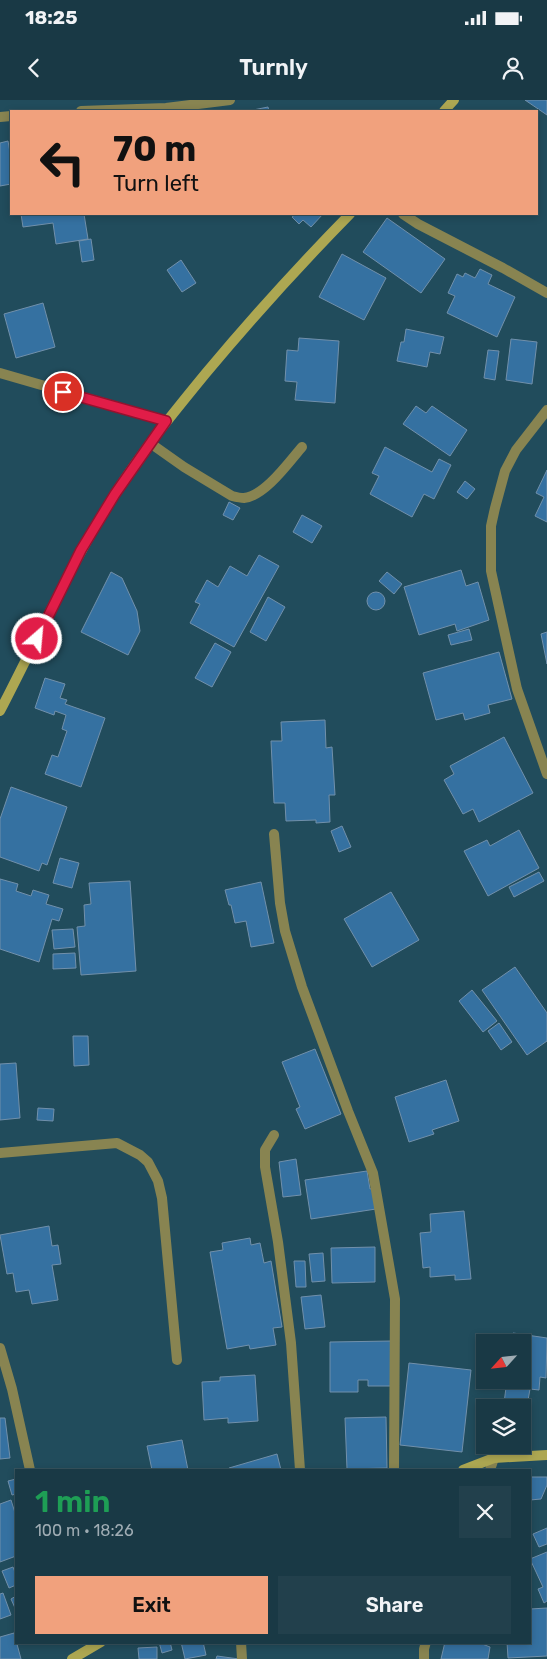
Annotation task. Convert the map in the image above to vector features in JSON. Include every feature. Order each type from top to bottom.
[{"type":"street","points":[[109,110],[166,108],[201,102],[230,100]]},
{"type":"street","points":[[445,110],[454,100]]},
{"type":"street","points":[[0,711],[81,550],[115,494],[150,443],[234,339],[295,270],[349,215]]},
{"type":"street","points":[[405,215],[418,224],[547,293]]},
{"type":"street","points":[[0,372],[166,421]]},
{"type":"street","points":[[547,410],[516,450],[505,471],[492,526],[492,571],[517,690],[547,774]]},
{"type":"street","points":[[150,443],[192,472],[232,496],[241,498],[256,494],[270,483],[302,447]]},
{"type":"street","points":[[274,834],[280,903],[285,931],[302,987],[337,1084],[373,1173],[395,1299],[394,1469]]},
{"type":"street","points":[[274,1135],[265,1150],[265,1167],[278,1242],[291,1343],[300,1469]]},
{"type":"street","points":[[0,1153],[117,1143],[140,1155],[148,1162],[158,1180],[162,1198],[177,1360]]},
{"type":"street","points":[[0,1348],[12,1389],[30,1469]]},
{"type":"street","points":[[466,1469],[494,1458],[547,1455]]},
{"type":"street","points":[[490,1469],[494,1458]]},
{"type":"street","points":[[72,1659],[98,1644]]},
{"type":"street","points":[[241,1644],[242,1659]]},
{"type":"street","points":[[424,1659],[425,1644]]},
{"type":"building","points":[[525,100],[547,100],[547,115]]},
{"type":"building","points":[[268,107],[269,110],[253,110]]},
{"type":"building","points":[[8,141],[10,184],[0,186],[0,143]]},
{"type":"building","points":[[21,215],[84,215],[88,239],[56,244],[53,223],[23,227]]},
{"type":"building","points":[[295,215],[322,215],[311,227],[303,220],[299,224],[292,217]]},
{"type":"building","points":[[387,218],[445,259],[421,293],[363,252]]},
{"type":"building","points":[[91,239],[94,260],[82,262],[79,241]]},
{"type":"building","points":[[342,254],[386,278],[364,320],[319,297]]},
{"type":"building","points":[[181,260],[196,283],[182,292],[167,270]]},
{"type":"building","points":[[480,269],[492,275],[488,284],[515,297],[497,337],[447,313],[455,296],[448,293],[457,274],[463,277],[465,273],[475,278]]},
{"type":"building","points":[[43,303],[55,347],[16,358],[4,314]]},
{"type":"building","points":[[406,329],[444,337],[440,354],[430,352],[427,367],[397,361],[401,342],[404,342]]},
{"type":"building","points":[[299,338],[339,341],[335,403],[295,400],[297,382],[285,381],[287,350],[298,351]]},
{"type":"building","points":[[511,339],[537,342],[532,384],[506,380]]},
{"type":"building","points":[[488,350],[499,351],[495,380],[484,378]]},
{"type":"building","points":[[416,406],[426,413],[432,406],[467,430],[450,456],[403,424]]},
{"type":"building","points":[[385,447],[432,472],[439,459],[451,465],[434,499],[424,494],[412,517],[370,494],[379,476],[372,473]]},
{"type":"building","points":[[547,470],[547,522],[535,516],[544,497],[536,493]]},
{"type":"building","points":[[465,481],[475,489],[467,499],[457,492]]},
{"type":"building","points":[[229,502],[240,508],[233,520],[223,515]]},
{"type":"building","points":[[302,515],[322,526],[312,543],[293,532]]},
{"type":"building","points":[[259,555],[279,566],[234,647],[190,623],[200,604],[195,602],[207,580],[218,587],[230,566],[247,576]]},
{"type":"building","points":[[461,570],[466,586],[478,582],[489,620],[457,631],[455,624],[419,635],[404,587]]},
{"type":"building","points":[[111,572],[122,578],[137,611],[140,631],[128,655],[81,632]]},
{"type":"building","points":[[387,572],[402,584],[394,594],[379,581]]},
{"type":"building","points":[[376,592],[382,595],[385,601],[382,607],[376,610],[370,607],[367,601],[370,595]]},
{"type":"building","points":[[268,597],[285,607],[266,641],[250,632]]},
{"type":"building","points":[[469,629],[472,640],[451,645],[448,635]]},
{"type":"building","points":[[547,632],[547,664],[541,634]]},
{"type":"building","points":[[215,643],[231,652],[212,687],[195,678]]},
{"type":"building","points":[[499,652],[512,699],[488,705],[490,713],[465,720],[463,713],[436,720],[423,673]]},
{"type":"building","points":[[45,678],[65,684],[60,698],[67,700],[65,704],[105,718],[81,787],[45,774],[52,755],[58,757],[67,731],[62,729],[66,715],[55,711],[54,715],[35,708]]},
{"type":"building","points":[[325,720],[326,748],[332,747],[335,795],[329,795],[330,822],[316,823],[316,820],[286,821],[285,803],[274,803],[271,741],[282,741],[281,722]]},
{"type":"building","points":[[504,737],[533,793],[479,822],[473,809],[463,814],[444,780],[454,774],[450,766]]},
{"type":"building","points":[[11,787],[67,807],[47,865],[42,863],[39,871],[0,857],[0,819]]},
{"type":"building","points":[[342,826],[351,847],[339,852],[331,831]]},
{"type":"building","points":[[519,830],[539,868],[488,896],[464,851],[487,840],[490,846]]},
{"type":"building","points":[[60,858],[79,863],[72,888],[53,883]]},
{"type":"building","points":[[539,872],[544,881],[514,897],[509,887]]},
{"type":"building","points":[[0,879],[18,884],[16,891],[31,896],[33,890],[49,895],[46,904],[63,909],[59,921],[52,919],[39,962],[0,949]]},
{"type":"building","points":[[130,881],[136,971],[81,975],[77,927],[85,926],[84,905],[91,904],[89,883]]},
{"type":"building","points":[[261,882],[274,943],[251,947],[246,921],[235,923],[225,890]]},
{"type":"building","points":[[391,892],[419,940],[372,967],[344,919]]},
{"type":"building","points":[[73,929],[75,947],[54,949],[52,930]]},
{"type":"building","points":[[75,953],[76,968],[53,969],[53,954]]},
{"type":"building","points":[[515,967],[547,1013],[547,1041],[527,1055],[482,990]]},
{"type":"building","points":[[472,990],[497,1021],[483,1032],[459,1001]]},
{"type":"building","points":[[499,1023],[512,1042],[501,1050],[488,1031]]},
{"type":"building","points":[[73,1036],[88,1036],[89,1065],[74,1066]]},
{"type":"building","points":[[315,1049],[341,1114],[305,1129],[296,1109],[300,1107],[282,1062]]},
{"type":"building","points":[[16,1063],[20,1118],[0,1120],[0,1064]]},
{"type":"building","points":[[446,1080],[459,1121],[432,1130],[434,1134],[409,1142],[395,1097]]},
{"type":"building","points":[[38,1108],[54,1109],[53,1121],[37,1120]]},
{"type":"building","points":[[296,1159],[301,1195],[283,1197],[279,1162]]},
{"type":"building","points":[[367,1171],[370,1189],[373,1188],[376,1209],[311,1219],[305,1180]]},
{"type":"building","points":[[464,1211],[471,1279],[455,1280],[455,1275],[430,1277],[430,1267],[423,1268],[420,1233],[431,1232],[430,1214]]},
{"type":"building","points":[[49,1226],[52,1246],[58,1245],[61,1264],[52,1265],[58,1300],[32,1304],[29,1290],[16,1292],[13,1273],[7,1274],[0,1235]]},
{"type":"building","points":[[250,1238],[251,1245],[260,1243],[264,1263],[271,1261],[282,1327],[273,1328],[276,1345],[250,1349],[249,1345],[227,1349],[210,1252],[223,1250],[222,1243]]},
{"type":"building","points":[[375,1247],[375,1282],[332,1283],[331,1248]]},
{"type":"building","points":[[323,1253],[325,1281],[312,1282],[309,1254]]},
{"type":"building","points":[[294,1261],[305,1261],[306,1287],[296,1287]]},
{"type":"building","points":[[321,1295],[325,1327],[305,1329],[301,1297]]},
{"type":"building","points":[[531,1336],[547,1338],[546,1378],[540,1377],[539,1390],[530,1389]]},
{"type":"building","points":[[392,1341],[393,1386],[368,1386],[368,1380],[358,1380],[358,1392],[330,1392],[330,1342]]},
{"type":"building","points":[[409,1363],[471,1370],[462,1452],[400,1445]]},
{"type":"building","points":[[255,1375],[258,1421],[228,1423],[228,1418],[204,1420],[202,1382],[220,1381],[220,1377]]},
{"type":"building","points":[[506,1389],[530,1389],[528,1399],[505,1399]]},
{"type":"building","points":[[386,1417],[387,1468],[347,1469],[345,1418]]},
{"type":"building","points":[[0,1418],[5,1418],[10,1458],[0,1459]]},
{"type":"building","points":[[182,1440],[188,1469],[152,1469],[147,1446]]},
{"type":"building","points":[[277,1454],[281,1469],[229,1469]]},
{"type":"building","points":[[531,1477],[547,1477],[547,1485],[541,1499],[531,1500]]},
{"type":"building","points":[[15,1479],[15,1494],[12,1495],[8,1481]]},
{"type":"building","points":[[11,1500],[15,1513],[15,1556],[0,1562],[0,1504]]},
{"type":"building","points":[[547,1528],[547,1544],[539,1547],[533,1534]]},
{"type":"building","points":[[547,1552],[547,1601],[544,1603],[538,1589],[543,1587],[531,1559]]},
{"type":"building","points":[[13,1567],[15,1585],[9,1588],[2,1571]]},
{"type":"building","points":[[3,1593],[11,1615],[0,1619],[0,1594]]},
{"type":"building","points":[[15,1597],[15,1608],[11,1599]]},
{"type":"building","points":[[547,1608],[547,1656],[508,1658],[507,1644],[531,1644],[531,1609]]},
{"type":"building","points":[[14,1633],[15,1644],[17,1644],[21,1659],[0,1659],[0,1637]]},
{"type":"building","points":[[160,1644],[170,1644],[172,1650],[162,1653]]},
{"type":"building","points":[[181,1644],[203,1644],[206,1655],[185,1659]]},
{"type":"building","points":[[445,1644],[482,1644],[490,1647],[488,1659],[441,1659]]},
{"type":"building","points":[[157,1647],[157,1659],[139,1659],[138,1648]]},
{"type":"building","points":[[217,1656],[239,1659],[216,1659]]},
{"type":"route","points":[[37,639],[81,550],[115,494],[166,421],[63,392]]}]
